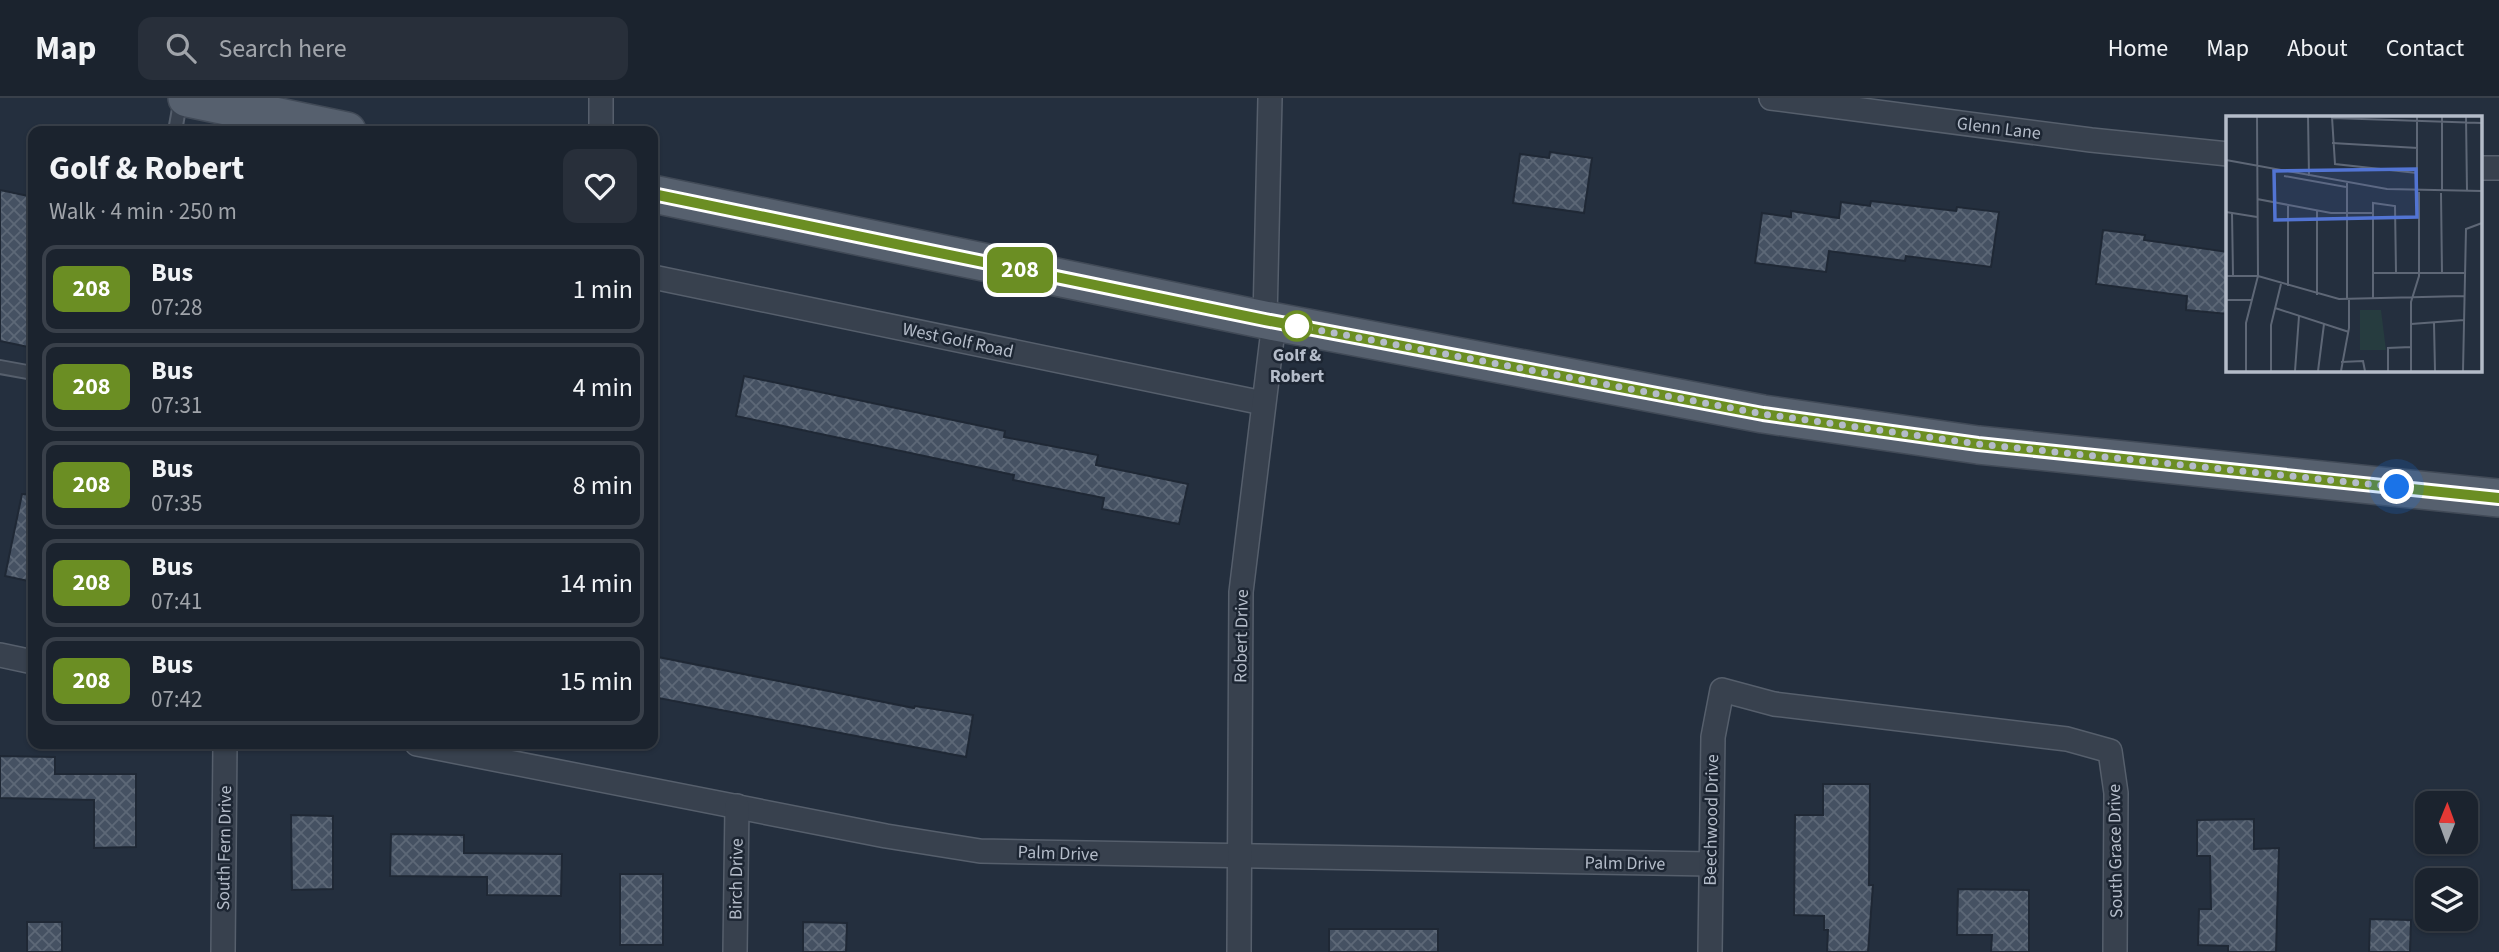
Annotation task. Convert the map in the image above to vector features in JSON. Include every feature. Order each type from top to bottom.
[{"type":"main road","points":[[187,98],[323,126]]},
{"type":"main road","points":[[658,195],[1270,321],[1803,420],[1978,444],[2499,498]]},
{"type":"street","points":[[601,98],[601,126]]},
{"type":"street","name":"Robert Drive","points":[[1239,952],[1241,592],[1270,321],[1270,98]]},
{"type":"street","name":"Glenn Lane","points":[[1771,98],[2091,140],[2226,154]]},
{"type":"street","name":"West Golf Road","points":[[658,278],[1263,403]]},
{"type":"street","points":[[0,655],[28,661]]},
{"type":"street","name":"South Grace Drive","points":[[1723,690],[1773,704],[2067,740],[2110,751],[2116,793],[2115,952]]},
{"type":"street","name":"Beechwood Drive","points":[[1710,952],[1713,737],[1723,690]]},
{"type":"street","name":"South Fern Drive","points":[[223,952],[225,749]]},
{"type":"street","name":"Palm Drive","points":[[443,749],[887,836],[980,851],[1710,864]]},
{"type":"street","name":"Birch Drive","points":[[735,952],[737,806]]},
{"type":"lane","points":[[176,126],[181,98]]},
{"type":"lane","points":[[0,367],[28,372]]},
{"type":"building","points":[[1550,152],[1592,158],[1584,213],[1513,203],[1520,154],[1549,158]]},
{"type":"building","points":[[0,190],[28,196],[28,347],[0,341]]},
{"type":"building","points":[[1871,201],[1956,211],[1957,207],[1999,212],[1991,267],[1906,256],[1905,261],[1829,251],[1826,272],[1755,263],[1762,213],[1791,217],[1791,211],[1839,218],[1841,202],[1870,206]]},
{"type":"building","points":[[2103,230],[2145,235],[2144,240],[2226,252],[2226,314],[2186,310],[2187,296],[2096,284]]},
{"type":"building","points":[[744,376],[1005,431],[1004,437],[1098,455],[1096,465],[1188,484],[1179,524],[1102,509],[1104,498],[1013,480],[1014,475],[736,416]]},
{"type":"building","points":[[22,494],[28,495],[28,581],[5,576]]},
{"type":"building","points":[[658,657],[914,708],[915,706],[973,715],[966,757],[658,698]]},
{"type":"building","points":[[0,756],[55,757],[55,774],[136,774],[136,847],[94,848],[94,800],[0,798]]},
{"type":"building","points":[[1823,784],[1870,784],[1869,885],[1873,885],[1868,952],[1827,952],[1828,930],[1824,930],[1824,916],[1794,915],[1795,815],[1823,815]]},
{"type":"building","points":[[291,815],[333,816],[333,889],[292,890]]},
{"type":"building","points":[[2254,819],[2254,849],[2279,848],[2276,952],[2228,952],[2228,946],[2198,945],[2199,909],[2211,909],[2210,856],[2197,856],[2197,820]]},
{"type":"building","points":[[391,834],[464,835],[464,853],[562,854],[561,896],[487,895],[487,877],[390,876]]},
{"type":"building","points":[[620,874],[663,874],[663,945],[620,945]]},
{"type":"building","points":[[1958,889],[2029,890],[2029,952],[1991,952],[1992,935],[1957,935]]},
{"type":"building","points":[[2370,919],[2411,920],[2410,952],[2369,952]]},
{"type":"building","points":[[27,922],[62,922],[62,952],[27,952]]},
{"type":"building","points":[[803,922],[847,923],[846,952],[803,952]]},
{"type":"building","points":[[1329,929],[1438,929],[1438,952],[1329,952]]},
{"type":"bus line","name":"208","points":[[658,195],[1265,320],[1763,414],[1978,444],[2499,498]]},
{"type":"place","name":"Golf & Robert","points":[[1297,326]]},
{"type":"route","points":[[1297,326],[1763,414],[1978,444],[2397,487]]}]
